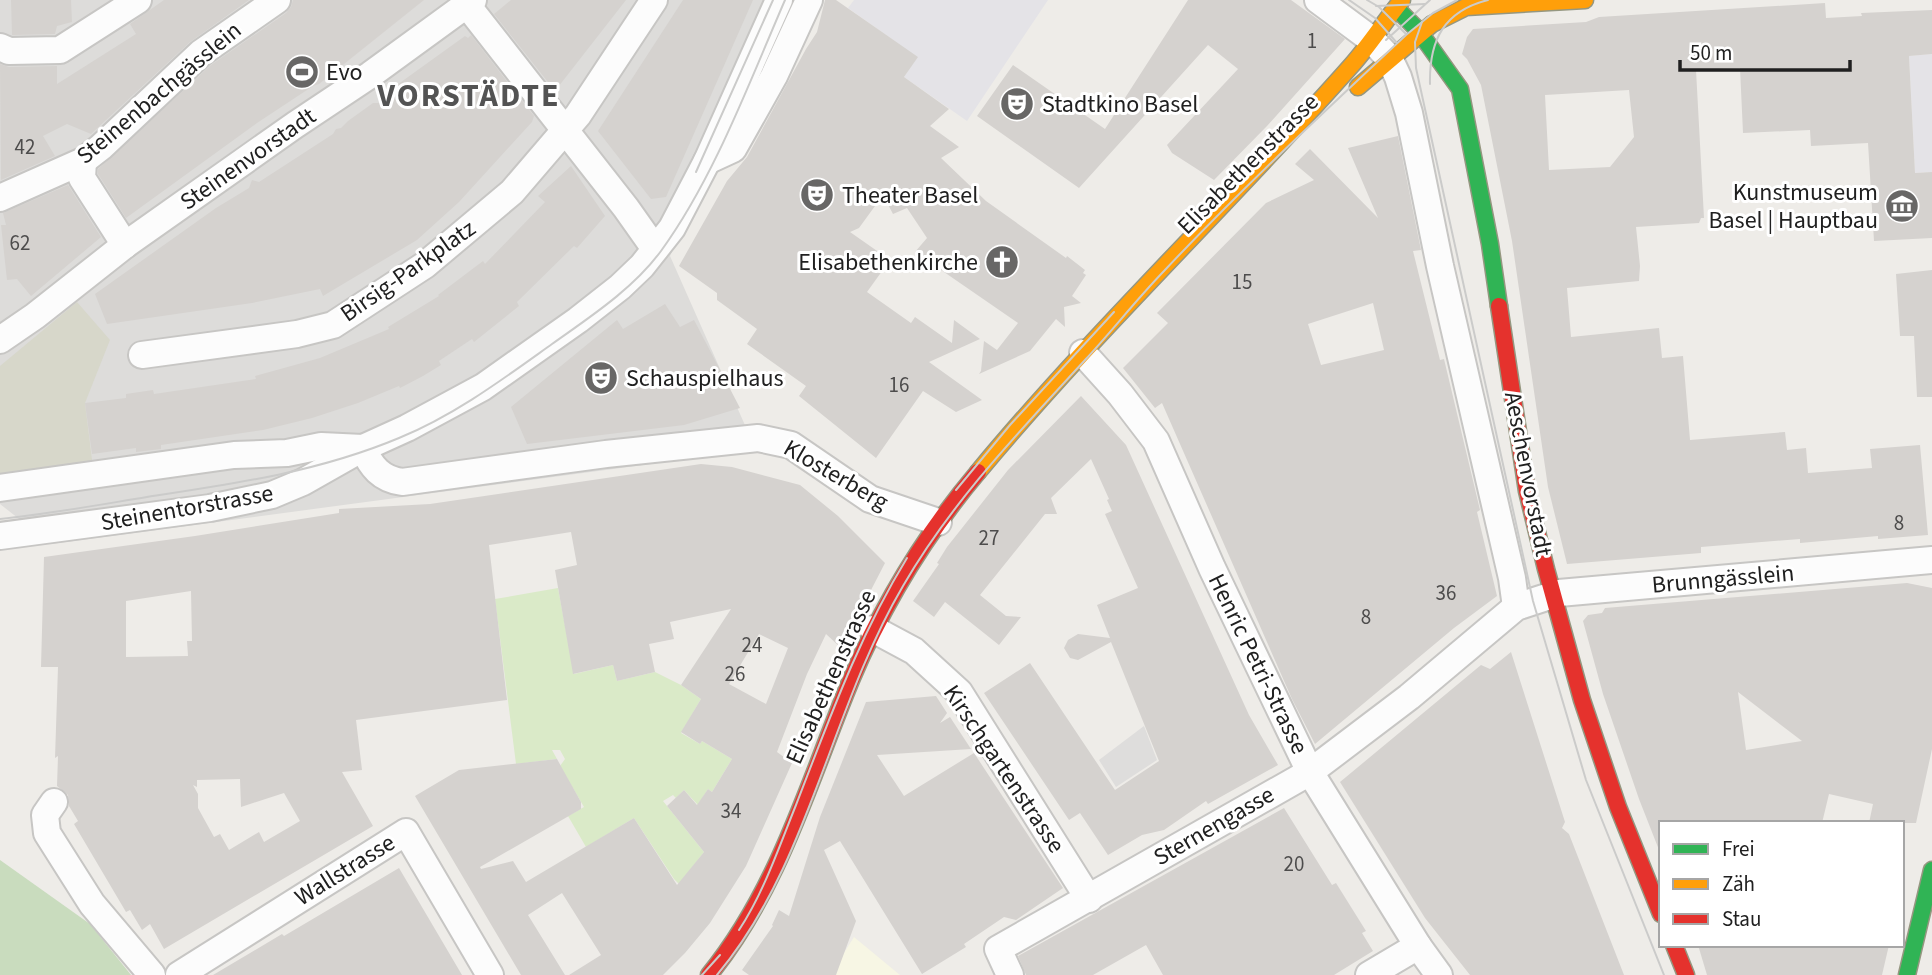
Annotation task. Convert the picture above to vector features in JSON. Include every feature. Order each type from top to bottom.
[{"type":"street","points":[[0,47],[9,51],[60,50],[138,0]]},
{"type":"street","name":"Steinenbachgässlein","points":[[0,198],[83,161],[201,53],[277,0]]},
{"type":"street","name":"Birsig-Parkplatz","points":[[142,355],[297,334],[333,324],[425,265],[470,230],[512,192],[579,115],[654,0]]},
{"type":"street","name":"Steinentorstrasse","points":[[0,536],[252,500],[303,482],[483,387],[620,287],[672,228],[707,161],[779,0]]},
{"type":"street","points":[[707,161],[733,149],[774,76],[809,0]]},
{"type":"street","points":[[1318,0],[1381,50]]},
{"type":"street","name":"Elisabethenstrasse","points":[[709,975],[733,947],[768,888],[873,629],[907,568],[938,522],[1005,439],[1352,66],[1420,33],[1466,6],[1584,0]]},
{"type":"street","points":[[470,3],[655,249]]},
{"type":"street","name":"Steinenvorstadt","points":[[10,333],[125,245],[470,3]]},
{"type":"street","name":"Elisabethenstrasse","points":[[1083,353],[1147,300],[1338,106],[1381,50],[1399,4]]},
{"type":"street","name":"Aeschenvorstadt","points":[[1399,4],[1460,89],[1490,244],[1527,491],[1552,595],[1581,700],[1618,807],[1659,909]]},
{"type":"street","name":"Aeschenvorstadt","points":[[1381,50],[1398,77],[1409,113],[1440,266],[1512,578],[1516,607]]},
{"type":"street","points":[[83,161],[82,178],[125,245]]},
{"type":"street","name":"Henric Petri-Strasse","points":[[1083,353],[1120,394],[1156,441],[1212,568],[1310,772],[1418,946],[1439,975]]},
{"type":"street","name":"Klosterberg","points":[[363,448],[377,471],[385,477],[402,482],[739,439],[774,440],[792,445],[870,499],[938,522]]},
{"type":"street","name":"Steinentorstrasse","points":[[0,488],[234,455],[287,453],[337,446],[363,448]]},
{"type":"street","name":"Brunngässlein","points":[[1516,607],[1552,595],[1932,560]]},
{"type":"street","name":"Sternengasse","points":[[1010,975],[998,949],[1310,772],[1409,698],[1516,607]]},
{"type":"street","name":"Kirschgartenstrasse","points":[[873,629],[914,651],[959,692],[1088,898]]},
{"type":"street","points":[[54,802],[45,815],[47,833],[92,904],[152,975]]},
{"type":"street","name":"Wallstrasse","points":[[178,975],[407,832],[490,975]]},
{"type":"street","points":[[1909,973],[1932,870]]},
{"type":"street","points":[[1369,975],[1418,946]]},
{"type":"street","points":[[1675,947],[1686,975]]},
{"type":"shaded area","points":[[0,0],[787,0],[670,256],[756,450],[51,544],[0,504]]},
{"type":"shaded area","points":[[854,0],[1048,0],[967,121],[904,77],[917,57],[848,8]]},
{"type":"shaded area","points":[[1932,54],[1932,172],[1915,173],[1909,56]]},
{"type":"shaded area","points":[[77,302],[110,340],[85,403],[93,468],[0,483],[0,366]]},
{"type":"shaded area","points":[[1144,726],[1157,760],[1116,787],[1099,760]]},
{"type":"shaded area","points":[[854,937],[900,975],[830,975]]},
{"type":"green space","points":[[558,588],[574,674],[613,665],[617,681],[655,672],[681,685],[701,699],[681,733],[700,744],[702,741],[732,759],[712,792],[708,789],[698,805],[684,790],[676,798],[673,795],[663,801],[704,852],[679,884],[634,818],[586,847],[568,816],[584,807],[560,766],[565,759],[560,750],[552,750],[557,759],[516,764],[495,599]]},
{"type":"green space","points":[[0,860],[90,924],[131,975],[0,975]]},
{"type":"building","points":[[11,0],[71,0],[72,22],[57,26],[55,34],[12,35]]},
{"type":"building","points":[[164,0],[249,0],[190,42],[91,134],[67,124],[43,136],[55,156],[1,180],[0,64],[9,67],[57,66],[57,84],[136,34],[130,24]]},
{"type":"building","points":[[293,0],[424,0],[319,84],[257,123],[126,218],[98,174],[98,169],[211,65],[286,13]]},
{"type":"building","points":[[511,0],[626,0],[555,91],[494,14]]},
{"type":"building","points":[[683,0],[753,0],[666,197],[651,199],[598,131]]},
{"type":"building","name":"Theater Basel","points":[[825,0],[836,0],[918,57],[904,77],[949,109],[930,126],[959,147],[941,158],[986,201],[1066,258],[1067,256],[1085,270],[1083,273],[1086,275],[1072,296],[1081,303],[1064,307],[1065,327],[1056,319],[1030,351],[979,374],[984,341],[997,350],[1018,323],[915,252],[927,238],[907,208],[893,214],[883,195],[859,228],[850,232],[890,260],[867,292],[911,323],[915,317],[952,343],[954,320],[980,339],[929,362],[982,400],[956,412],[923,391],[876,458],[799,396],[806,386],[747,344],[757,329],[717,300],[717,293],[679,266],[727,181],[747,157],[817,32]]},
{"type":"building","points":[[1188,0],[1291,0],[1345,39],[1214,180],[1172,153],[1167,145],[1238,69],[1208,45],[1079,188],[977,116],[1013,65],[1105,129]]},
{"type":"building","points":[[1825,3],[1826,18],[1862,16],[1861,13],[1932,10],[1932,54],[1909,56],[1915,173],[1932,172],[1932,238],[1874,241],[1868,143],[1811,146],[1810,130],[1743,133],[1740,68],[1696,70],[1704,218],[1701,218],[1699,223],[1636,227],[1639,281],[1567,288],[1571,337],[1659,328],[1662,358],[1683,356],[1690,440],[1785,432],[1787,450],[1806,448],[1808,473],[1872,468],[1870,449],[1920,445],[1928,535],[1878,539],[1878,536],[1800,543],[1800,539],[1701,547],[1701,553],[1567,564],[1548,487],[1512,241],[1481,85],[1462,54],[1467,37],[1473,29],[1586,22],[1599,17]],"holes":[[[1629,90],[1634,137],[1610,167],[1549,170],[1545,95]]]},
{"type":"building","points":[[471,35],[534,116],[532,122],[459,202],[417,240],[323,296],[320,289],[252,303],[107,324],[95,294],[216,208],[249,188],[252,180],[259,182],[333,134],[336,129],[373,103],[380,103],[383,95],[465,36],[468,38]]},
{"type":"building","points":[[1398,136],[1421,250],[1413,251],[1440,360],[1444,359],[1480,510],[1477,512],[1497,596],[1454,628],[1315,744],[1292,699],[1162,403],[1155,408],[1123,368],[1168,323],[1157,313],[1266,203],[1314,180],[1295,164],[1310,149],[1378,218],[1348,148]],"holes":[[[1373,303],[1384,350],[1321,365],[1308,324]]]},
{"type":"building","points":[[571,166],[605,216],[577,248],[574,246],[517,302],[519,306],[474,342],[472,339],[439,361],[441,365],[423,376],[400,388],[399,386],[358,403],[263,430],[161,445],[161,449],[136,452],[136,448],[92,454],[85,403],[126,398],[126,394],[153,390],[154,394],[256,379],[255,376],[320,358],[389,329],[388,327],[439,296],[483,261],[485,264],[545,202],[538,196]]},
{"type":"building","points":[[68,185],[101,237],[31,296],[17,279],[7,280],[1,225],[6,225],[3,213]]},
{"type":"building","points":[[1932,270],[1932,397],[1917,397],[1914,336],[1900,336],[1896,274]]},
{"type":"building","points":[[665,304],[680,327],[694,320],[740,408],[684,425],[527,444],[511,407],[617,320],[623,329]]},
{"type":"building","points":[[1081,396],[1126,445],[1249,715],[1278,765],[1208,804],[1206,801],[1164,830],[1142,835],[1108,855],[1080,813],[1069,820],[984,693],[1030,663],[1115,790],[1159,761],[1111,642],[1078,660],[1070,658],[1064,648],[1068,640],[1078,634],[1110,638],[1097,605],[1138,588],[1105,514],[1112,511],[1107,500],[1109,499],[1091,459],[1051,498],[1057,514],[1045,514],[980,595],[1006,616],[1021,617],[999,645],[945,602],[934,617],[913,601],[939,564],[937,563],[947,547],[1008,470]]},
{"type":"building","points":[[701,464],[732,467],[800,485],[838,516],[885,563],[841,648],[826,634],[807,674],[777,752],[792,763],[746,866],[710,923],[663,975],[569,975],[601,955],[562,893],[528,915],[565,975],[521,975],[415,796],[459,770],[557,759],[581,802],[581,809],[480,867],[481,869],[513,861],[526,882],[634,818],[677,885],[704,852],[667,806],[684,790],[697,805],[708,789],[712,792],[732,759],[681,732],[701,699],[681,685],[731,609],[670,622],[674,639],[649,644],[655,672],[617,681],[613,665],[573,674],[555,570],[577,565],[571,532],[489,545],[507,700],[356,720],[362,770],[342,772],[373,826],[164,949],[150,924],[142,930],[130,910],[126,912],[74,824],[78,821],[69,806],[68,795],[57,786],[58,756],[55,758],[58,667],[41,667],[44,557],[339,513],[339,509],[430,504]],"holes":[[[191,591],[192,641],[187,641],[188,656],[126,657],[126,601]],[[759,634],[788,648],[766,704],[729,684]],[[240,779],[241,807],[284,793],[300,821],[264,842],[259,832],[229,850],[220,834],[214,837],[198,808],[198,794],[193,785],[197,787],[197,780]]]},
{"type":"building","points":[[1907,583],[1932,588],[1932,749],[1916,823],[1869,821],[1873,804],[1829,794],[1822,821],[1659,821],[1659,850],[1603,694],[1583,621],[1588,615],[1602,613],[1605,608]],"holes":[[[1738,692],[1802,741],[1746,750]]]},
{"type":"building","points":[[1511,652],[1565,822],[1562,828],[1569,834],[1624,975],[1470,975],[1425,918],[1340,782],[1481,665],[1490,669]]},
{"type":"building","points":[[936,696],[947,713],[940,723],[950,717],[971,749],[877,755],[904,796],[974,753],[1063,888],[1016,920],[1004,917],[964,944],[966,947],[922,974],[840,841],[824,850],[856,921],[836,975],[749,975],[742,970],[773,926],[779,910],[789,916],[820,817],[866,702]]},
{"type":"building","points":[[1284,808],[1332,885],[1336,883],[1366,931],[1362,933],[1373,951],[1334,975],[1163,975],[1146,945],[1093,975],[1026,975],[1018,956]]},
{"type":"building","points":[[399,868],[462,975],[213,975],[282,934],[284,936]]},
{"type":"building","points":[[1699,947],[1889,947],[1882,975],[1707,975]]},
{"type":"tram line","points":[[696,172],[773,0]]},
{"type":"tram line","points":[[0,519],[211,487],[338,460],[420,429],[478,396],[610,302],[638,278],[661,251],[698,193],[714,161],[785,0]]},
{"type":"tram line","points":[[1349,0],[1375,18],[1397,43]]},
{"type":"tram line","points":[[1367,0],[1379,7],[1406,34]]},
{"type":"tram line","points":[[1386,40],[1430,0]]},
{"type":"tram line","points":[[717,975],[749,932],[775,885],[878,634],[922,555],[965,496],[1012,440],[1193,240],[1406,35],[1433,13],[1457,0]]},
{"type":"tram line","points":[[1430,84],[1432,54],[1442,30],[1460,12],[1488,0]]},
{"type":"tram line","points":[[1376,6],[1425,4]]},
{"type":"tram line","points":[[1422,22],[1415,42],[1416,68],[1533,601],[1586,780],[1664,975]]},
{"type":"tram line","points":[[956,490],[1010,425],[1114,312]]},
{"type":"tram line","points":[[739,930],[770,869],[859,648],[907,558]]},
{"type":"tram line","points":[[702,975],[720,955]]},
{"type":"traffic: fast","points":[[1396,8],[1418,30],[1460,89],[1490,244],[1499,306]]},
{"type":"traffic: fast","points":[[1907,975],[1932,870]]},
{"type":"traffic: slow","points":[[978,472],[1068,369],[1350,67],[1402,0]]},
{"type":"traffic: slow","points":[[1358,87],[1432,24],[1466,7],[1585,0]]},
{"type":"traffic: jam","points":[[1499,306],[1527,491],[1546,569],[1582,700],[1618,807],[1659,909]]},
{"type":"traffic: jam","points":[[709,975],[755,907],[774,870],[851,680],[891,597],[940,520],[978,472]]},
{"type":"traffic: jam","points":[[1675,947],[1686,975]]},
{"type":"place","name":"Evo","points":[[302,72]]},
{"type":"place","name":"Stadtkino Basel","points":[[1017,104]]},
{"type":"place","name":"Theater Basel","points":[[817,195]]},
{"type":"place","name":"Kunstmuseum Basel | Hauptbau","points":[[1902,206]]},
{"type":"place","name":"Elisabethenkirche","points":[[1002,262]]},
{"type":"place","name":"Schauspielhaus","points":[[601,378]]},
{"type":"district","name":"VORSTÄDTE","points":[[469,96]]}]
